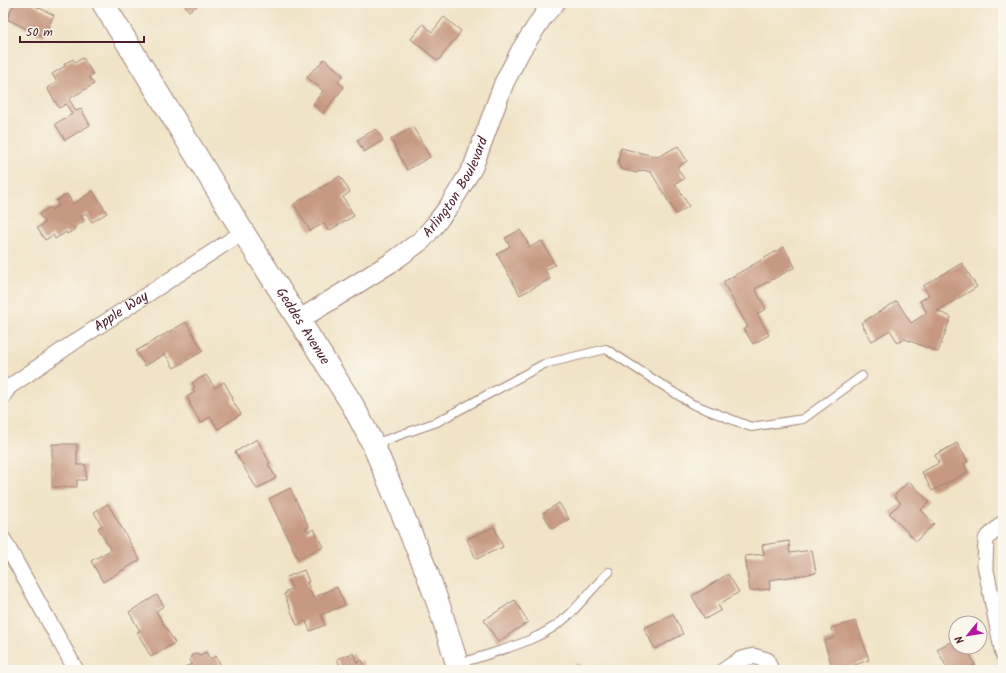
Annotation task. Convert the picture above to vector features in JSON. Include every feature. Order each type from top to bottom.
[{"type":"main road","name":"Geddes Avenue","points":[[103,3],[243,232],[352,404],[373,444],[426,570],[458,667]]},
{"type":"street","name":"Arlington Boulevard","points":[[299,320],[392,262],[422,240],[433,227],[450,205],[473,168],[504,83],[520,50],[544,15],[555,3]]},
{"type":"street","name":"Apple Way","points":[[3,396],[9,387],[73,342],[243,232]]},
{"type":"street","points":[[1003,523],[986,539],[985,565],[1003,654]]},
{"type":"street","points":[[3,539],[76,670]]},
{"type":"street","points":[[724,670],[739,660],[753,656],[766,660],[771,670]]},
{"type":"lane","points":[[373,444],[437,422],[544,364],[606,348],[692,404],[751,427],[804,419],[862,376]]},
{"type":"lane","points":[[458,667],[530,640],[549,630],[569,615],[609,572]]},
{"type":"building","points":[[14,3],[33,3],[33,5],[54,15],[43,37],[7,19]]},
{"type":"building","points":[[183,3],[202,3],[189,11]]},
{"type":"building","points":[[444,17],[461,31],[438,61],[411,39],[423,24],[432,32]]},
{"type":"building","points":[[83,58],[93,74],[89,77],[94,84],[69,99],[76,111],[81,109],[90,125],[65,140],[55,124],[72,114],[66,104],[59,108],[47,88],[57,82],[52,74],[65,66],[64,64],[73,59],[75,62]]},
{"type":"building","points":[[324,59],[343,75],[338,82],[344,87],[323,113],[313,104],[323,91],[307,77]]},
{"type":"building","points":[[413,127],[430,157],[407,170],[391,139]]},
{"type":"building","points":[[376,129],[383,140],[364,152],[357,140]]},
{"type":"building","points":[[678,146],[687,161],[677,167],[684,179],[675,183],[689,206],[676,214],[651,172],[642,170],[636,173],[621,169],[618,163],[621,148],[658,157]]},
{"type":"building","points":[[340,176],[350,192],[343,197],[354,216],[328,231],[324,223],[310,231],[294,204]]},
{"type":"building","points":[[93,191],[107,213],[92,222],[86,213],[81,216],[84,221],[73,228],[75,229],[67,234],[66,232],[55,239],[53,235],[45,240],[37,228],[45,223],[39,214],[50,207],[52,210],[59,205],[56,201],[67,194],[73,204]]},
{"type":"building","points":[[520,230],[530,247],[542,241],[555,265],[545,270],[550,279],[520,295],[497,254],[510,246],[505,238]]},
{"type":"building","points":[[784,247],[795,267],[755,289],[766,309],[757,314],[769,335],[753,344],[744,329],[748,327],[723,282]]},
{"type":"building","points":[[962,263],[977,287],[937,311],[951,317],[938,352],[905,339],[898,343],[890,330],[872,341],[861,323],[897,301],[911,323],[927,313],[920,301],[929,295],[923,286]]},
{"type":"building","points":[[186,322],[203,351],[174,368],[165,354],[145,366],[136,351]]},
{"type":"building","points":[[206,375],[215,388],[224,382],[233,398],[231,399],[241,414],[218,429],[210,417],[201,423],[187,397],[195,392],[193,389],[195,387],[192,383]]},
{"type":"building","points":[[257,439],[276,478],[257,489],[235,452]]},
{"type":"building","points":[[957,443],[968,462],[964,464],[968,472],[932,491],[922,472],[939,463],[935,455]]},
{"type":"building","points":[[52,444],[77,444],[77,465],[86,465],[86,480],[77,480],[77,487],[52,487]]},
{"type":"building","points":[[909,481],[929,502],[921,510],[934,524],[916,541],[889,513],[901,503],[894,496]]},
{"type":"building","points":[[290,488],[309,527],[306,528],[308,532],[314,529],[323,547],[298,559],[269,499]]},
{"type":"building","points":[[559,503],[569,519],[552,529],[543,513]]},
{"type":"building","points":[[108,504],[140,560],[103,582],[91,561],[111,550],[98,528],[102,526],[94,512]]},
{"type":"building","points":[[494,527],[503,547],[476,559],[467,539]]},
{"type":"building","points":[[789,541],[790,553],[812,550],[816,573],[769,580],[770,589],[750,591],[745,556],[764,554],[762,545]]},
{"type":"building","points":[[304,570],[313,598],[337,587],[345,605],[321,615],[325,625],[310,631],[306,621],[297,625],[284,594],[287,593],[286,591],[292,589],[287,577]]},
{"type":"building","points":[[728,574],[739,592],[718,605],[721,610],[705,619],[692,596]]},
{"type":"building","points":[[157,595],[164,606],[156,611],[175,643],[151,657],[137,632],[140,631],[129,612]]},
{"type":"building","points":[[515,600],[528,622],[498,642],[484,620]]},
{"type":"building","points":[[673,614],[683,634],[655,649],[644,628]]},
{"type":"building","points":[[856,621],[869,660],[849,667],[850,670],[833,670],[824,641],[834,638],[831,628]]},
{"type":"building","points":[[948,643],[948,655],[970,655],[975,665],[965,670],[948,670],[937,649]]},
{"type":"building","points":[[206,652],[210,659],[216,656],[223,670],[187,670],[185,667],[192,664],[190,660],[191,656],[196,653],[200,655]]},
{"type":"building","points":[[353,653],[357,663],[362,660],[366,670],[342,670],[337,659]]},
{"type":"building","points":[[579,663],[583,670],[565,670]]}]
